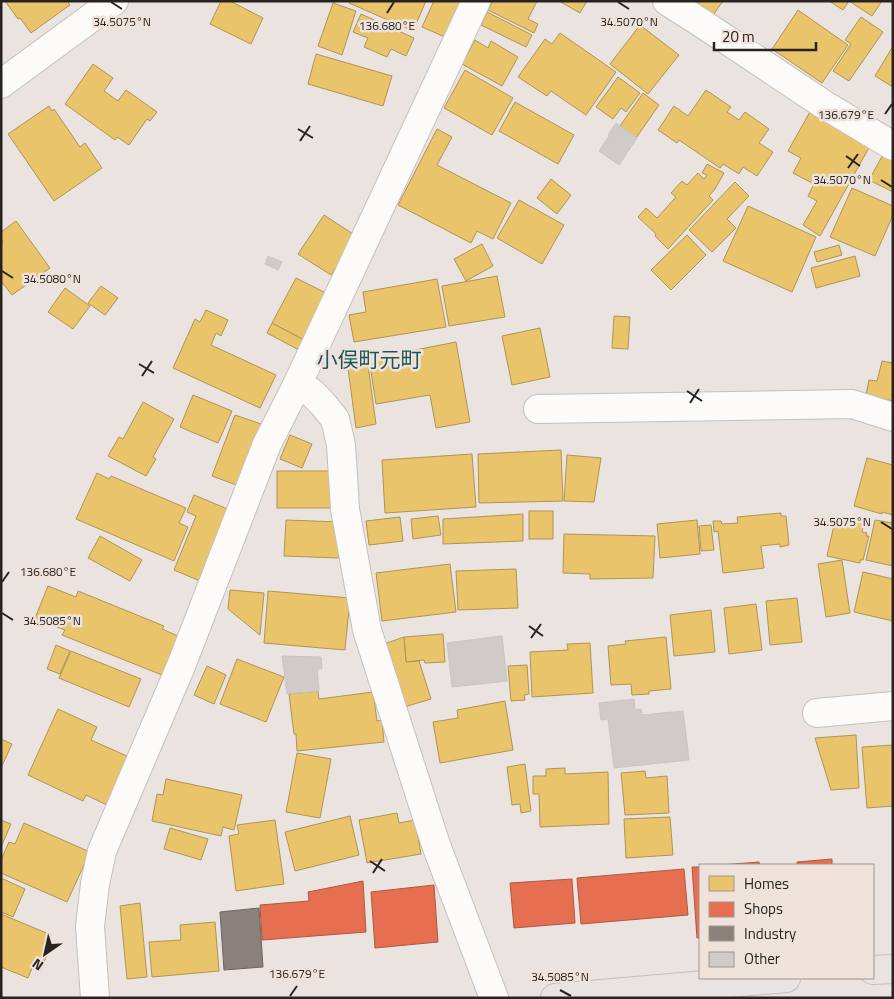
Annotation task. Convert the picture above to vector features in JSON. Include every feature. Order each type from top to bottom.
[{"type":"main road","points":[[874,970],[893,968]]},
{"type":"main road","points":[[555,998],[774,979]]},
{"type":"street","points":[[1,84],[114,1]]},
{"type":"street","points":[[95,998],[90,926],[95,884],[102,851],[182,666],[267,444],[297,385],[476,1]]},
{"type":"street","points":[[667,1],[823,104],[893,146]]},
{"type":"street","points":[[297,385],[311,392],[335,419],[341,445],[345,509],[367,630],[436,844],[494,998]]},
{"type":"street","points":[[538,408],[852,404],[893,417]]},
{"type":"street","points":[[817,713],[893,706]]},
{"type":"building: Homes","points":[[5,1],[67,1],[70,5],[31,33]]},
{"type":"building: Homes","points":[[221,1],[230,1],[263,18],[251,44],[210,24]]},
{"type":"building: Homes","points":[[350,1],[426,1],[413,31],[349,3]]},
{"type":"building: Homes","points":[[434,1],[461,1],[445,37],[422,27]]},
{"type":"building: Homes","points":[[493,1],[537,1],[528,19],[538,24],[534,33],[488,10]]},
{"type":"building: Homes","points":[[559,1],[587,1],[580,13]]},
{"type":"building: Homes","points":[[688,1],[723,1],[711,18]]},
{"type":"building: Homes","points":[[829,1],[849,1],[843,10]]},
{"type":"building: Homes","points":[[849,1],[882,1],[872,16]]},
{"type":"building: Homes","points":[[333,3],[356,11],[342,55],[318,46]]},
{"type":"building: Homes","points":[[798,10],[848,45],[822,83],[772,49]]},
{"type":"building: Homes","points":[[487,12],[532,35],[526,47],[481,25]]},
{"type":"building: Homes","points":[[361,14],[414,38],[406,56],[391,49],[387,57],[364,47],[368,38],[353,32]]},
{"type":"building: Homes","points":[[861,17],[883,32],[849,81],[833,71],[851,44],[845,40]]},
{"type":"building: Homes","points":[[640,25],[679,55],[648,94],[610,64]]},
{"type":"building: Homes","points":[[560,33],[616,72],[586,115],[551,91],[547,96],[518,77],[545,39],[552,44]]},
{"type":"building: Homes","points":[[475,40],[488,48],[491,41],[518,57],[502,86],[462,64]]},
{"type":"building: Homes","points":[[893,46],[893,87],[875,76]]},
{"type":"building: Homes","points":[[316,54],[392,76],[383,106],[308,84]]},
{"type":"building: Homes","points":[[93,64],[113,78],[104,91],[118,101],[126,90],[157,112],[150,121],[147,119],[129,145],[117,137],[115,140],[65,104]]},
{"type":"building: Homes","points":[[465,70],[513,98],[492,135],[444,108]]},
{"type":"building: Homes","points":[[618,77],[640,93],[626,112],[621,108],[613,119],[596,107]]},
{"type":"building: Homes","points":[[706,90],[731,107],[727,112],[739,120],[745,112],[769,129],[759,143],[773,152],[757,176],[743,167],[739,174],[723,164],[720,168],[679,140],[677,143],[658,130],[674,106],[688,116]]},
{"type":"building: Homes","points":[[643,93],[659,105],[636,138],[620,126]]},
{"type":"building: Homes","points":[[515,102],[574,135],[558,164],[499,131]]},
{"type":"building: Homes","points":[[49,106],[52,111],[54,109],[80,147],[85,143],[102,168],[54,201],[8,134]]},
{"type":"building: Homes","points":[[811,110],[871,144],[820,236],[803,225],[817,201],[808,196],[814,184],[793,173],[801,158],[788,151]]},
{"type":"building: Homes","points":[[437,129],[452,137],[437,165],[511,203],[493,239],[477,231],[471,243],[398,205]]},
{"type":"building: Homes","points":[[885,151],[893,156],[893,192],[869,180]]},
{"type":"building: Homes","points":[[707,164],[724,173],[709,196],[713,200],[668,249],[655,236],[656,234],[638,217],[646,208],[657,218],[676,197],[671,193],[682,181],[687,185],[698,173],[704,179],[707,175],[702,173]]},
{"type":"building: Homes","points":[[551,179],[571,195],[557,214],[537,198]]},
{"type":"building: Homes","points":[[735,182],[749,196],[727,219],[736,228],[712,252],[689,230]]},
{"type":"building: Homes","points":[[852,188],[893,206],[893,215],[875,256],[830,237]]},
{"type":"building: Homes","points":[[519,200],[564,225],[542,264],[497,238]]},
{"type":"building: Homes","points":[[748,206],[816,237],[792,292],[723,261]]},
{"type":"building: Homes","points":[[324,215],[356,236],[331,275],[298,254]]},
{"type":"building: Homes","points":[[16,221],[50,268],[12,295],[1,281],[1,243],[3,242],[1,232]]},
{"type":"building: Homes","points":[[687,235],[706,255],[671,290],[651,270]]},
{"type":"building: Homes","points":[[482,244],[493,266],[466,281],[454,259]]},
{"type":"building: Homes","points":[[839,245],[842,255],[817,262],[814,252]]},
{"type":"building: Homes","points":[[855,256],[860,276],[816,288],[811,268]]},
{"type":"building: Homes","points":[[497,276],[505,317],[449,326],[442,286]]},
{"type":"building: Homes","points":[[296,278],[328,294],[304,340],[272,323]]},
{"type":"building: Homes","points":[[437,279],[446,327],[354,342],[349,315],[366,312],[363,292]]},
{"type":"building: Homes","points":[[101,286],[118,298],[105,315],[88,303]]},
{"type":"building: Homes","points":[[65,288],[90,306],[73,329],[48,312]]},
{"type":"building: Homes","points":[[206,310],[228,320],[221,336],[216,333],[211,345],[276,375],[260,408],[173,368],[195,319],[200,322]]},
{"type":"building: Homes","points":[[614,316],[630,317],[628,349],[612,348]]},
{"type":"building: Homes","points":[[272,323],[304,340],[299,350],[267,333]]},
{"type":"building: Homes","points":[[540,328],[550,377],[512,385],[502,336]]},
{"type":"building: Homes","points":[[456,342],[470,422],[436,428],[430,395],[376,404],[369,359]]},
{"type":"building: Homes","points":[[367,358],[376,424],[356,428],[347,361]]},
{"type":"building: Homes","points":[[882,361],[893,363],[893,401],[866,395],[869,380],[877,381]]},
{"type":"building: Homes","points":[[193,395],[232,411],[218,443],[180,427]]},
{"type":"building: Homes","points":[[143,402],[174,419],[153,457],[156,459],[146,476],[108,456],[119,437],[123,439]]},
{"type":"building: Homes","points":[[235,415],[264,425],[239,486],[212,476]]},
{"type":"building: Homes","points":[[290,435],[312,444],[302,468],[280,459]]},
{"type":"building: Homes","points":[[561,450],[563,501],[479,503],[478,454]]},
{"type":"building: Homes","points":[[472,454],[476,507],[385,513],[382,460]]},
{"type":"building: Homes","points":[[567,455],[601,458],[594,502],[564,501]]},
{"type":"building: Homes","points":[[867,458],[893,465],[893,515],[854,506]]},
{"type":"building: Homes","points":[[277,471],[334,471],[334,508],[277,508]]},
{"type":"building: Homes","points":[[97,473],[109,479],[111,476],[186,508],[179,523],[188,527],[174,561],[76,519]]},
{"type":"building: Homes","points":[[194,495],[230,510],[200,581],[174,570],[196,516],[187,512]]},
{"type":"building: Homes","points":[[529,511],[553,511],[553,539],[529,539]]},
{"type":"building: Homes","points":[[781,513],[781,516],[786,516],[789,545],[780,547],[780,544],[761,546],[764,568],[723,573],[718,531],[714,532],[713,521],[721,521],[722,524],[738,523],[737,517]]},
{"type":"building: Homes","points":[[523,514],[523,541],[443,544],[443,519]]},
{"type":"building: Homes","points":[[438,516],[441,535],[413,539],[411,519]]},
{"type":"building: Homes","points":[[400,517],[403,541],[369,545],[366,521]]},
{"type":"building: Homes","points":[[842,517],[864,522],[862,532],[867,533],[866,536],[869,536],[863,560],[860,560],[860,563],[827,556],[834,525],[840,526]]},
{"type":"building: Homes","points":[[286,520],[340,522],[339,558],[284,556]]},
{"type":"building: Homes","points":[[697,520],[700,554],[660,558],[657,524]]},
{"type":"building: Homes","points":[[875,520],[893,523],[893,566],[866,560]]},
{"type":"building: Homes","points":[[711,525],[714,550],[701,551],[699,526]]},
{"type":"building: Homes","points":[[564,534],[655,536],[653,578],[590,579],[590,574],[563,573]]},
{"type":"building: Homes","points":[[100,536],[142,560],[130,581],[88,558]]},
{"type":"building: Homes","points":[[842,560],[850,613],[826,617],[818,564]]},
{"type":"building: Homes","points":[[450,564],[456,612],[382,621],[376,573]]},
{"type":"building: Homes","points":[[516,569],[518,608],[458,610],[456,571]]},
{"type":"building: Homes","points":[[863,572],[893,579],[893,621],[854,612]]},
{"type":"building: Homes","points":[[48,586],[76,597],[78,591],[164,626],[162,629],[178,636],[162,675],[62,635],[65,630],[35,618]]},
{"type":"building: Homes","points":[[230,590],[264,593],[260,635],[228,609]]},
{"type":"building: Homes","points":[[268,591],[350,598],[345,650],[264,643]]},
{"type":"building: Homes","points":[[797,598],[802,642],[770,645],[766,601]]},
{"type":"building: Homes","points":[[756,604],[762,650],[729,654],[724,608]]},
{"type":"building: Homes","points":[[711,610],[715,652],[674,656],[670,615]]},
{"type":"building: Homes","points":[[443,634],[445,662],[425,663],[424,660],[406,662],[404,637]]},
{"type":"building: Homes","points":[[404,637],[406,662],[419,661],[431,699],[404,707],[384,644]]},
{"type":"building: Homes","points":[[666,637],[671,689],[649,691],[649,694],[632,695],[631,684],[611,685],[608,646],[626,644],[625,641]]},
{"type":"building: Homes","points":[[590,643],[593,693],[532,697],[530,652],[568,650],[567,644]]},
{"type":"building: Homes","points":[[56,645],[70,651],[60,674],[47,669]]},
{"type":"building: Homes","points":[[71,651],[141,679],[129,707],[59,678]]},
{"type":"building: Homes","points":[[237,659],[284,677],[266,722],[220,704]]},
{"type":"building: Homes","points":[[527,665],[529,694],[524,695],[525,700],[511,701],[508,666]]},
{"type":"building: Homes","points":[[207,666],[226,675],[214,704],[194,695]]},
{"type":"building: Homes","points":[[318,691],[319,699],[373,692],[377,721],[382,720],[384,742],[297,751],[289,694]]},
{"type":"building: Homes","points":[[505,701],[513,750],[440,763],[433,722],[458,718],[457,710]]},
{"type":"building: Homes","points":[[58,709],[97,727],[91,740],[129,757],[107,805],[86,795],[83,801],[28,775]]},
{"type":"building: Homes","points":[[856,735],[859,788],[831,790],[815,738]]},
{"type":"building: Homes","points":[[1,739],[12,744],[1,768]]},
{"type":"building: Homes","points":[[893,745],[893,806],[867,808],[862,747]]},
{"type":"building: Homes","points":[[297,753],[331,759],[320,818],[286,812]]},
{"type":"building: Homes","points":[[525,764],[531,811],[521,813],[520,804],[512,805],[507,767]]},
{"type":"building: Homes","points":[[565,768],[565,774],[608,772],[609,824],[540,827],[539,794],[533,794],[533,776],[546,776],[546,769]]},
{"type":"building: Homes","points":[[645,771],[646,778],[667,776],[669,813],[625,815],[621,773]]},
{"type":"building: Homes","points":[[166,779],[242,795],[234,830],[223,827],[221,836],[152,821],[157,794],[163,795]]},
{"type":"building: Homes","points":[[397,813],[399,823],[415,820],[421,854],[367,863],[359,820]]},
{"type":"building: Homes","points":[[350,816],[359,855],[295,871],[285,832]]},
{"type":"building: Homes","points":[[670,817],[673,855],[626,858],[624,819]]},
{"type":"building: Homes","points":[[1,820],[11,824],[1,847]]},
{"type":"building: Homes","points":[[275,820],[284,884],[236,891],[229,836],[239,834],[237,825]]},
{"type":"building: Homes","points":[[24,823],[90,852],[67,902],[1,873],[1,860],[9,842],[15,844]]},
{"type":"building: Homes","points":[[170,828],[208,839],[201,860],[164,849]]},
{"type":"building: Homes","points":[[1,878],[25,889],[13,917],[1,912]]},
{"type":"building: Homes","points":[[140,903],[147,977],[127,979],[120,906]]},
{"type":"building: Homes","points":[[1,914],[51,935],[47,943],[51,945],[40,971],[32,968],[28,978],[1,967]]},
{"type":"building: Homes","points":[[215,922],[219,971],[152,977],[149,942],[181,940],[180,925]]},
{"type":"building: Shops","points":[[832,859],[832,864],[797,864],[797,862]]},
{"type":"building: Shops","points":[[759,862],[760,864],[734,864]]},
{"type":"building: Shops","points":[[692,867],[699,867],[699,938],[697,938]]},
{"type":"building: Shops","points":[[684,869],[688,915],[581,924],[577,878]]},
{"type":"building: Shops","points":[[572,879],[575,923],[514,928],[510,883]]},
{"type":"building: Shops","points":[[363,881],[366,932],[262,940],[260,905],[309,901],[308,892]]},
{"type":"building: Shops","points":[[434,885],[438,942],[375,948],[371,892]]},
{"type":"building: Industry","points":[[259,908],[263,967],[224,970],[220,912]]},
{"type":"building: Other","points":[[616,123],[637,138],[619,165],[599,151]]},
{"type":"building: Other","points":[[268,256],[282,262],[278,270],[265,264]]},
{"type":"building: Other","points":[[502,636],[507,681],[452,687],[447,643]]},
{"type":"building: Other","points":[[282,656],[321,657],[322,669],[317,669],[319,691],[287,694]]},
{"type":"building: Other","points":[[634,699],[635,710],[641,709],[642,715],[683,711],[689,760],[614,768],[608,719],[601,720],[599,703]]},
{"type":"district","name":"小俣町元町","points":[[369,360]]}]
